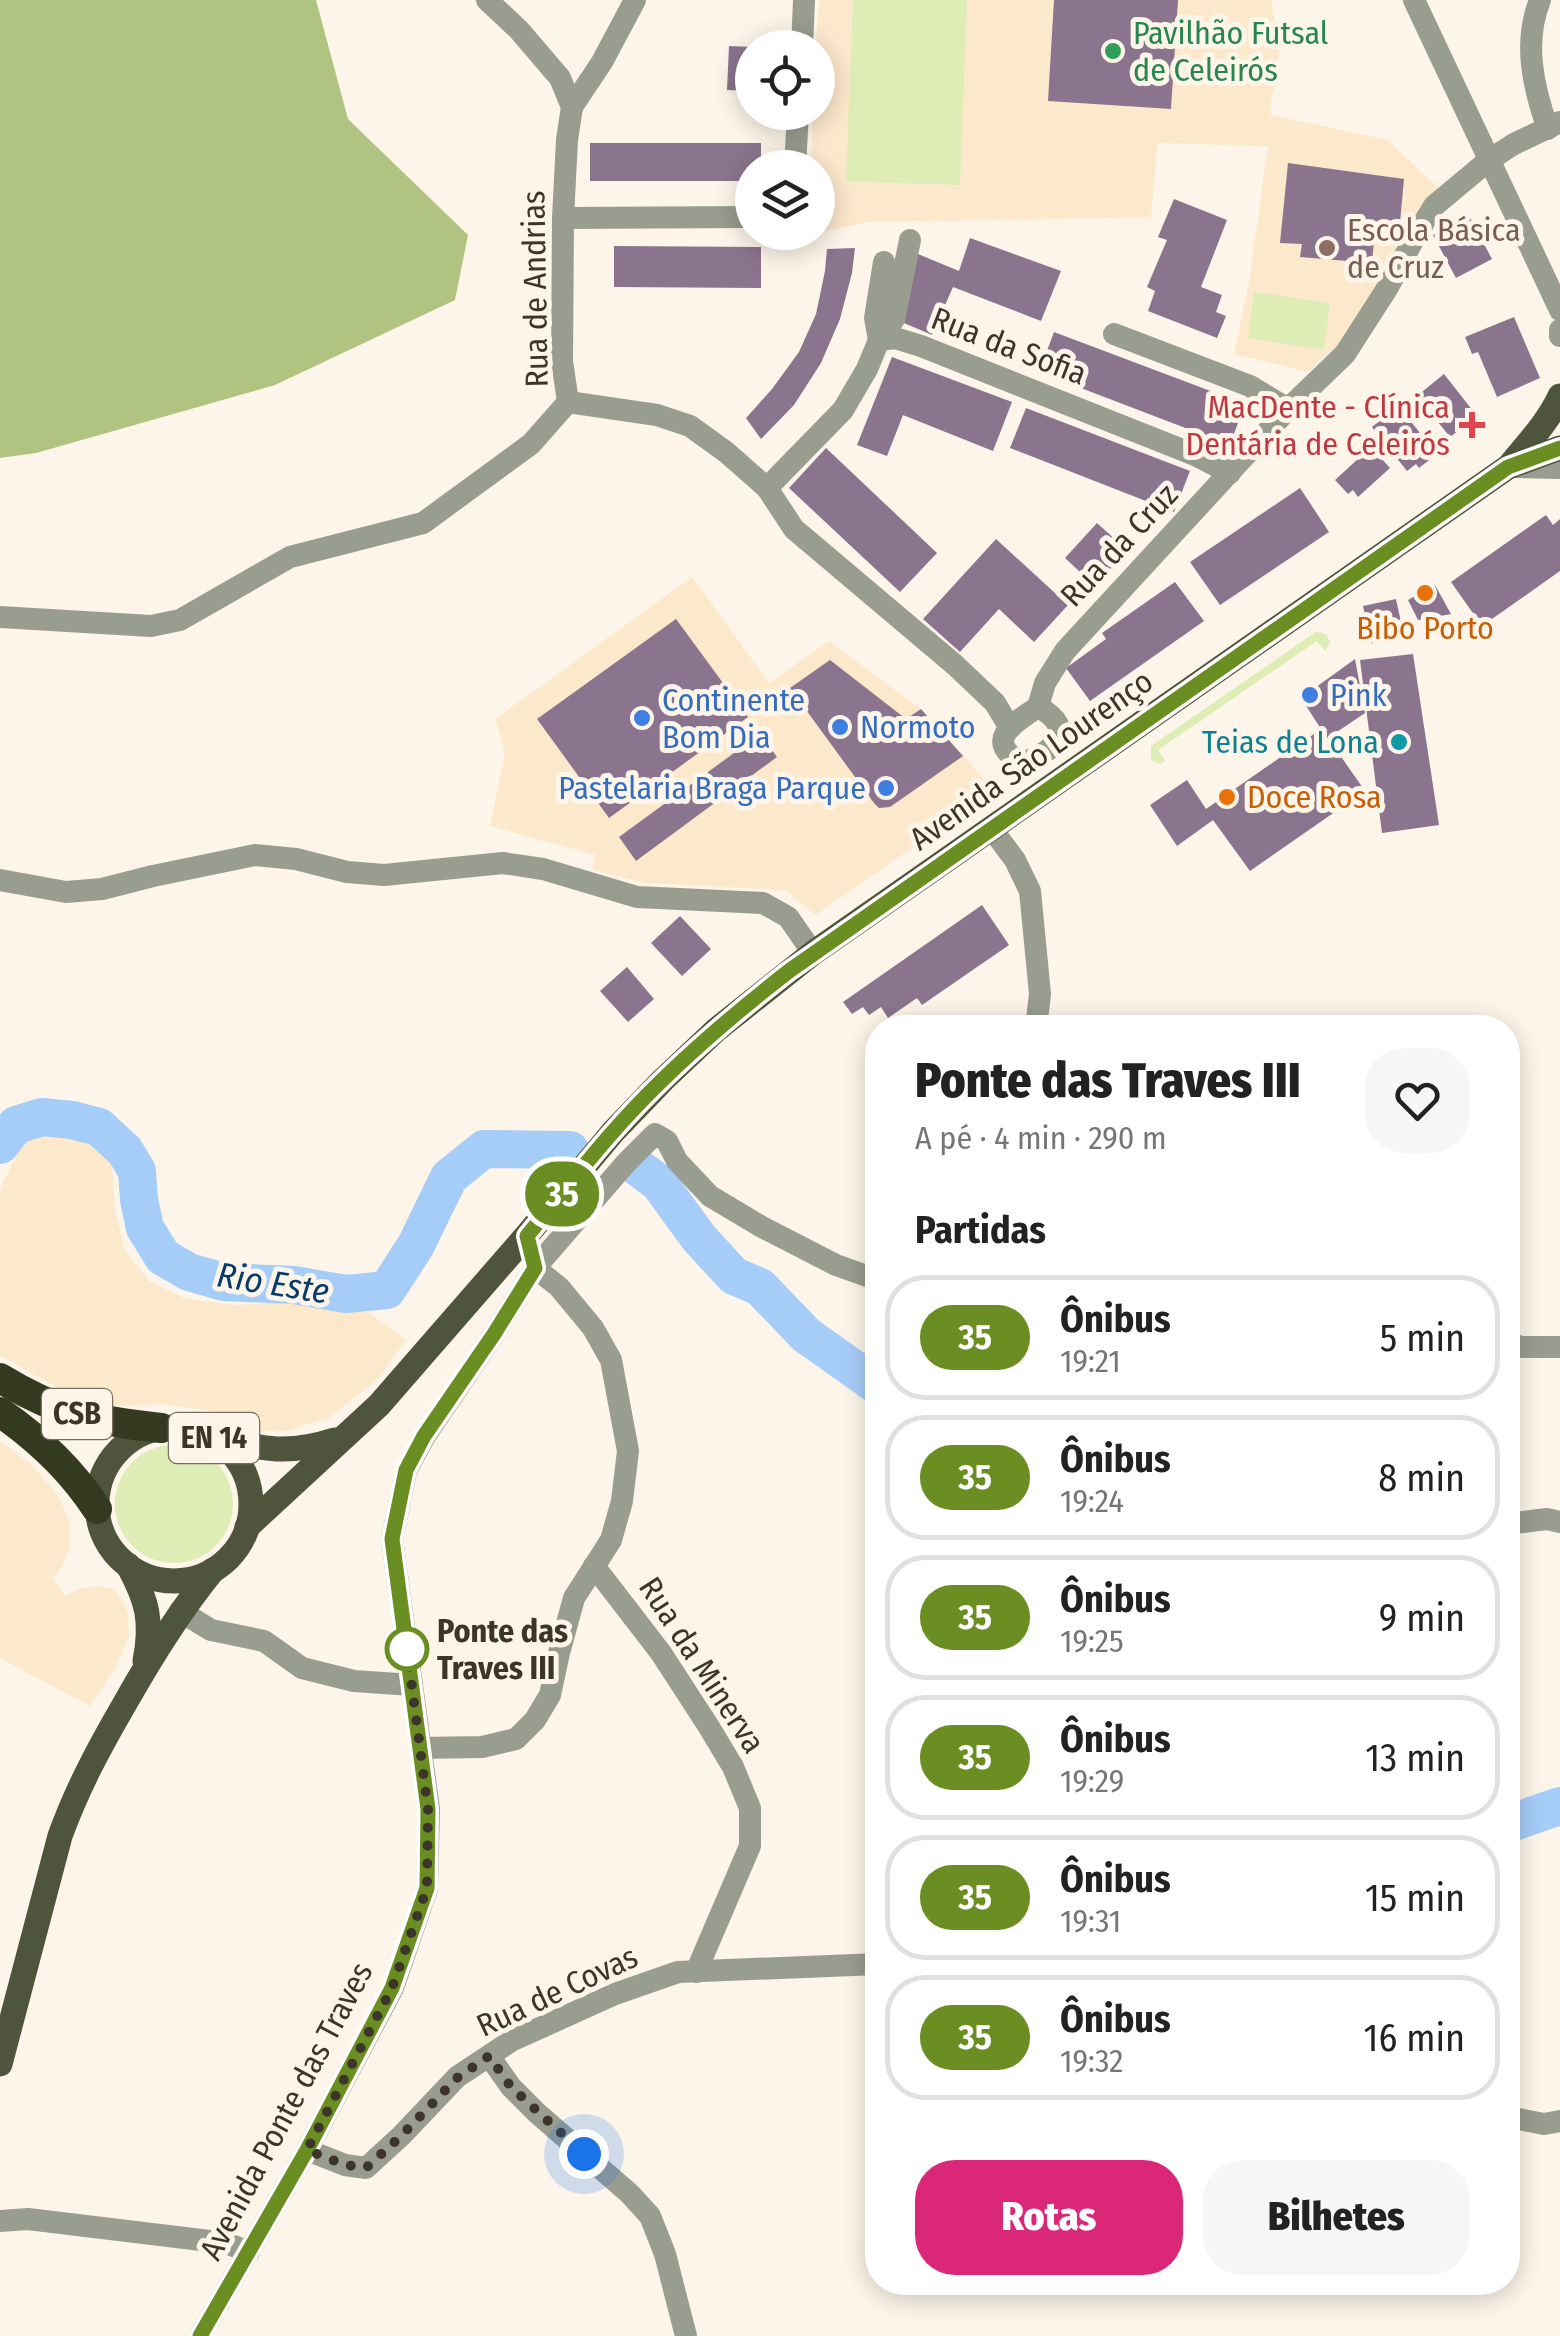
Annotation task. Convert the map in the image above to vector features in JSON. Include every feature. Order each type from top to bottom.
[{"type":"highway","name":"CSB","points":[[0,1378],[57,1408],[97,1420],[161,1428]]},
{"type":"highway","name":"CSB","points":[[0,1412],[62,1461],[97,1508]]},
{"type":"main road","name":"EN 14","points":[[1508,467],[1541,428],[1560,396]]},
{"type":"main road","name":"EN 14","points":[[1508,467],[1560,448]]},
{"type":"main road","name":"Avenida São Lourenço","points":[[527,1236],[613,1132],[716,1030],[813,953],[1508,467]]},
{"type":"main road","name":"EN 14","points":[[0,2064],[72,1802],[87,1769],[180,1611],[212,1570],[240,1544],[248,1528],[379,1405],[527,1236]]},
{"type":"main road","name":"EN 14","points":[[143,1670],[148,1646],[148,1608],[127,1564],[102,1532],[97,1508],[99,1485],[108,1462],[124,1444],[145,1432],[169,1426],[270,1450],[317,1446],[344,1437]]},
{"type":"main road","name":"EN 14","points":[[216,1439],[234,1455],[246,1476],[250,1493],[248,1528]]},
{"type":"main road","points":[[127,1564],[166,1580],[184,1580],[212,1570]]},
{"type":"street","points":[[572,107],[636,0]]},
{"type":"street","points":[[803,30],[804,0]]},
{"type":"street","points":[[1414,0],[1560,310]]},
{"type":"street","points":[[1540,0],[1532,20],[1530,51],[1538,103],[1554,126]]},
{"type":"street","points":[[491,1],[560,78],[572,107]]},
{"type":"street","name":"Rua de Andrias","points":[[572,107],[563,218],[562,362],[568,402],[658,414],[690,426],[726,452],[766,488],[794,529],[954,665],[995,703],[1010,728]]},
{"type":"street","name":"Rua da Cruz","points":[[1038,707],[1045,683],[1065,651],[1288,409],[1345,354],[1434,206],[1489,160],[1554,126]]},
{"type":"street","points":[[563,218],[735,217]]},
{"type":"street","points":[[880,340],[894,319],[910,240]]},
{"type":"street","points":[[880,340],[875,318],[884,262]]},
{"type":"street","points":[[1114,334],[1250,386],[1288,409]]},
{"type":"street","name":"Rua da Sofia","points":[[766,488],[842,410],[880,340],[895,338],[1178,448],[1230,474]]},
{"type":"street","points":[[0,617],[151,626],[180,620],[290,558],[423,524],[531,444],[568,402]]},
{"type":"street","points":[[1508,467],[1560,468]]},
{"type":"street","points":[[1038,707],[1050,715],[1061,734],[1026,763],[1016,762],[1002,743],[1004,733],[1038,707]]},
{"type":"street","points":[[1043,752],[1061,779]]},
{"type":"street","points":[[991,828],[1015,860],[1030,891],[1040,994],[1038,1015]]},
{"type":"street","points":[[0,880],[66,892],[102,890],[255,854],[384,875],[503,863],[543,869],[636,897],[763,904],[788,917],[813,953]]},
{"type":"street","name":"Avenida Ponte das Traves","points":[[200,2336],[307,2150],[392,1988],[427,1888],[428,1809],[392,1539],[406,1470],[424,1436],[535,1268],[655,1134],[667,1141],[677,1161],[710,1196],[762,1227],[865,1275]]},
{"type":"street","points":[[421,1748],[482,1747],[516,1739],[535,1720],[550,1695],[574,1598],[611,1540],[622,1501],[628,1452],[611,1360],[593,1328],[559,1287],[535,1268],[527,1236]]},
{"type":"street","points":[[1520,1347],[1560,1347]]},
{"type":"street","points":[[1520,1522],[1546,1519],[1560,1522]]},
{"type":"street","name":"Rua da Minerva","points":[[594,1566],[661,1653],[709,1727],[733,1767],[750,1808],[750,1846],[696,1972]]},
{"type":"street","points":[[180,1611],[211,1630],[264,1641],[302,1668],[354,1681],[412,1684]]},
{"type":"street","name":"Rua de Covas","points":[[307,2150],[345,2165],[366,2168],[457,2078],[511,2041],[615,1994],[678,1972],[865,1965]]},
{"type":"street","points":[[489,2056],[511,2087],[650,2216],[686,2336]]},
{"type":"street","points":[[1520,2119],[1544,2124],[1560,2121]]},
{"type":"street","points":[[0,2221],[28,2218],[226,2243],[249,2252]]},
{"type":"shaded area","points":[[819,0],[1271,0],[1279,40],[1271,115],[1388,140],[1438,188],[1344,343],[1309,372],[1234,354],[1249,283],[1268,146],[1157,143],[1151,217],[869,222],[835,229],[835,150],[812,150],[812,130],[835,130],[835,30],[817,30]]},
{"type":"shaded area","points":[[692,577],[769,683],[829,641],[921,709],[995,791],[815,915],[785,890],[645,883],[592,870],[596,855],[490,826],[505,752],[495,719]]},
{"type":"shaded area","points":[[59,1130],[92,1145],[112,1165],[115,1210],[124,1249],[149,1281],[186,1299],[238,1305],[312,1300],[368,1312],[406,1340],[377,1380],[329,1418],[285,1431],[250,1431],[213,1411],[160,1404],[115,1406],[60,1389],[0,1355],[0,1190],[31,1133]]},
{"type":"shaded area","points":[[0,1441],[30,1463],[58,1495],[70,1524],[70,1547],[53,1578],[65,1596],[82,1588],[115,1589],[128,1612],[129,1636],[114,1670],[90,1706],[0,1658]]},
{"type":"green space","points":[[0,0],[316,0],[348,119],[468,235],[455,300],[275,385],[36,453],[0,458]]},
{"type":"green space","points":[[853,0],[967,0],[960,185],[846,181]]},
{"type":"green space","points":[[1254,292],[1330,303],[1324,350],[1248,338]]},
{"type":"green space","points":[[1317,631],[1327,635],[1330,643],[1325,651],[1317,641],[1158,750],[1165,761],[1161,764],[1151,760],[1151,746]]},
{"type":"green space","points":[[174,1445],[196,1450],[216,1462],[228,1482],[233,1504],[228,1526],[216,1546],[196,1558],[174,1563],[152,1558],[132,1546],[120,1526],[115,1504],[120,1482],[132,1462],[152,1450]]},
{"type":"building","name":"Pavilhão Futsal de Celeirós","points":[[1054,0],[1178,0],[1171,109],[1048,101]]},
{"type":"building","points":[[729,46],[735,46],[735,90],[727,90]]},
{"type":"building","points":[[590,143],[761,143],[761,150],[735,150],[735,181],[590,181]]},
{"type":"building","points":[[1288,163],[1404,179],[1398,244],[1374,241],[1372,263],[1300,257],[1302,244],[1280,243]]},
{"type":"building","points":[[1174,199],[1227,220],[1201,287],[1222,295],[1216,312],[1226,316],[1217,338],[1148,311],[1155,291],[1147,287],[1167,240],[1158,237]]},
{"type":"building","points":[[1469,216],[1492,259],[1456,278],[1433,235]]},
{"type":"building","points":[[970,238],[1061,271],[1041,321],[953,287],[932,335],[904,323],[918,254],[959,271]]},
{"type":"building","points":[[614,246],[761,250],[761,288],[614,287]]},
{"type":"building","points":[[855,248],[840,319],[821,363],[794,405],[761,439],[746,418],[799,352],[816,314],[827,250]]},
{"type":"building","points":[[1514,317],[1540,378],[1497,397],[1478,352],[1472,354],[1465,337]]},
{"type":"building","points":[[1054,332],[1245,404],[1230,445],[1039,372]]},
{"type":"building","points":[[892,357],[1012,402],[993,451],[903,415],[887,456],[857,445]]},
{"type":"building","points":[[1444,374],[1477,416],[1450,437],[1417,396]]},
{"type":"building","points":[[1396,403],[1420,433],[1425,429],[1442,450],[1419,468],[1416,464],[1407,471],[1372,427],[1382,419],[1379,415]]},
{"type":"building","points":[[1026,408],[1190,471],[1174,512],[1010,448]]},
{"type":"building","points":[[1371,447],[1390,468],[1358,497],[1353,490],[1348,494],[1335,480]]},
{"type":"building","points":[[826,448],[937,553],[900,592],[789,488]]},
{"type":"building","points":[[1300,488],[1329,532],[1220,605],[1190,562]]},
{"type":"building","points":[[1546,515],[1553,525],[1560,519],[1560,571],[1482,626],[1451,582]]},
{"type":"building","points":[[1097,523],[1127,550],[1095,586],[1065,558]]},
{"type":"building","points":[[996,539],[1068,605],[1034,642],[999,609],[960,652],[923,619]]},
{"type":"building","points":[[1175,582],[1204,621],[1090,701],[1066,668],[1106,639],[1102,633]]},
{"type":"building","points":[[1435,585],[1451,614],[1418,620],[1408,600]]},
{"type":"building","points":[[1396,599],[1404,636],[1371,643],[1363,606]]},
{"type":"building","name":"Continente Bom Dia","points":[[676,619],[748,717],[609,818],[537,719]]},
{"type":"building","name":"Teias de Lona","points":[[1413,654],[1439,825],[1382,833],[1360,660]]},
{"type":"building","points":[[1355,659],[1365,713],[1328,738],[1365,791],[1250,871],[1213,820],[1177,846],[1150,805],[1187,780],[1206,809],[1321,729],[1301,698]]},
{"type":"building","points":[[830,660],[906,719],[921,709],[963,756],[890,807],[879,808],[790,688]]},
{"type":"building","points":[[760,734],[777,757],[636,861],[619,837]]},
{"type":"building","points":[[982,905],[1009,945],[922,1005],[917,998],[892,1015],[886,1015],[881,1007],[869,1015],[863,1007],[852,1014],[843,1002]]},
{"type":"building","points":[[680,916],[711,949],[682,976],[651,943]]},
{"type":"building","points":[[627,967],[654,999],[628,1022],[600,991]]},
{"type":"waterway","name":"Rio Este","points":[[0,1145],[16,1125],[42,1117],[99,1127],[125,1151],[137,1171],[145,1228],[163,1257],[189,1272],[224,1282],[294,1285],[346,1294],[387,1290],[416,1245],[449,1177],[484,1149],[570,1150]]},
{"type":"waterway","name":"Rio Este","points":[[636,1166],[659,1183],[699,1238],[734,1276],[760,1287],[806,1335],[865,1377]]},
{"type":"waterway","name":"Rio Este","points":[[1520,1820],[1560,1806]]},
{"type":"bus line","name":"35","points":[[200,2336],[307,2150],[392,1988],[427,1888],[428,1809],[392,1539],[406,1470],[424,1436],[535,1268],[527,1236],[613,1132],[664,1080],[716,1030],[789,971],[1508,467],[1560,448]]},
{"type":"place","name":"Pavilhão Futsal de Celeirós","points":[[1113,51]]},
{"type":"place","name":"Escola Básica de Cruz","points":[[1327,248]]},
{"type":"place","name":"MacDente - Clínica Dentária de Celeirós","points":[[1472,425]]},
{"type":"place","name":"Bibo Porto","points":[[1425,593]]},
{"type":"place","name":"Pink","points":[[1310,695]]},
{"type":"place","name":"Continente Bom Dia","points":[[642,718]]},
{"type":"place","name":"Normoto","points":[[840,727]]},
{"type":"place","name":"Teias de Lona","points":[[1399,742]]},
{"type":"place","name":"Pastelaria Braga Parque","points":[[886,788]]},
{"type":"place","name":"Doce Rosa","points":[[1227,797]]},
{"type":"place","name":"Ponte das Traves III","points":[[407,1649]]},
{"type":"route","points":[[407,1649],[428,1809],[427,1888],[392,1988],[307,2150],[345,2165],[366,2168],[457,2078],[489,2056],[511,2087],[584,2154]]}]
